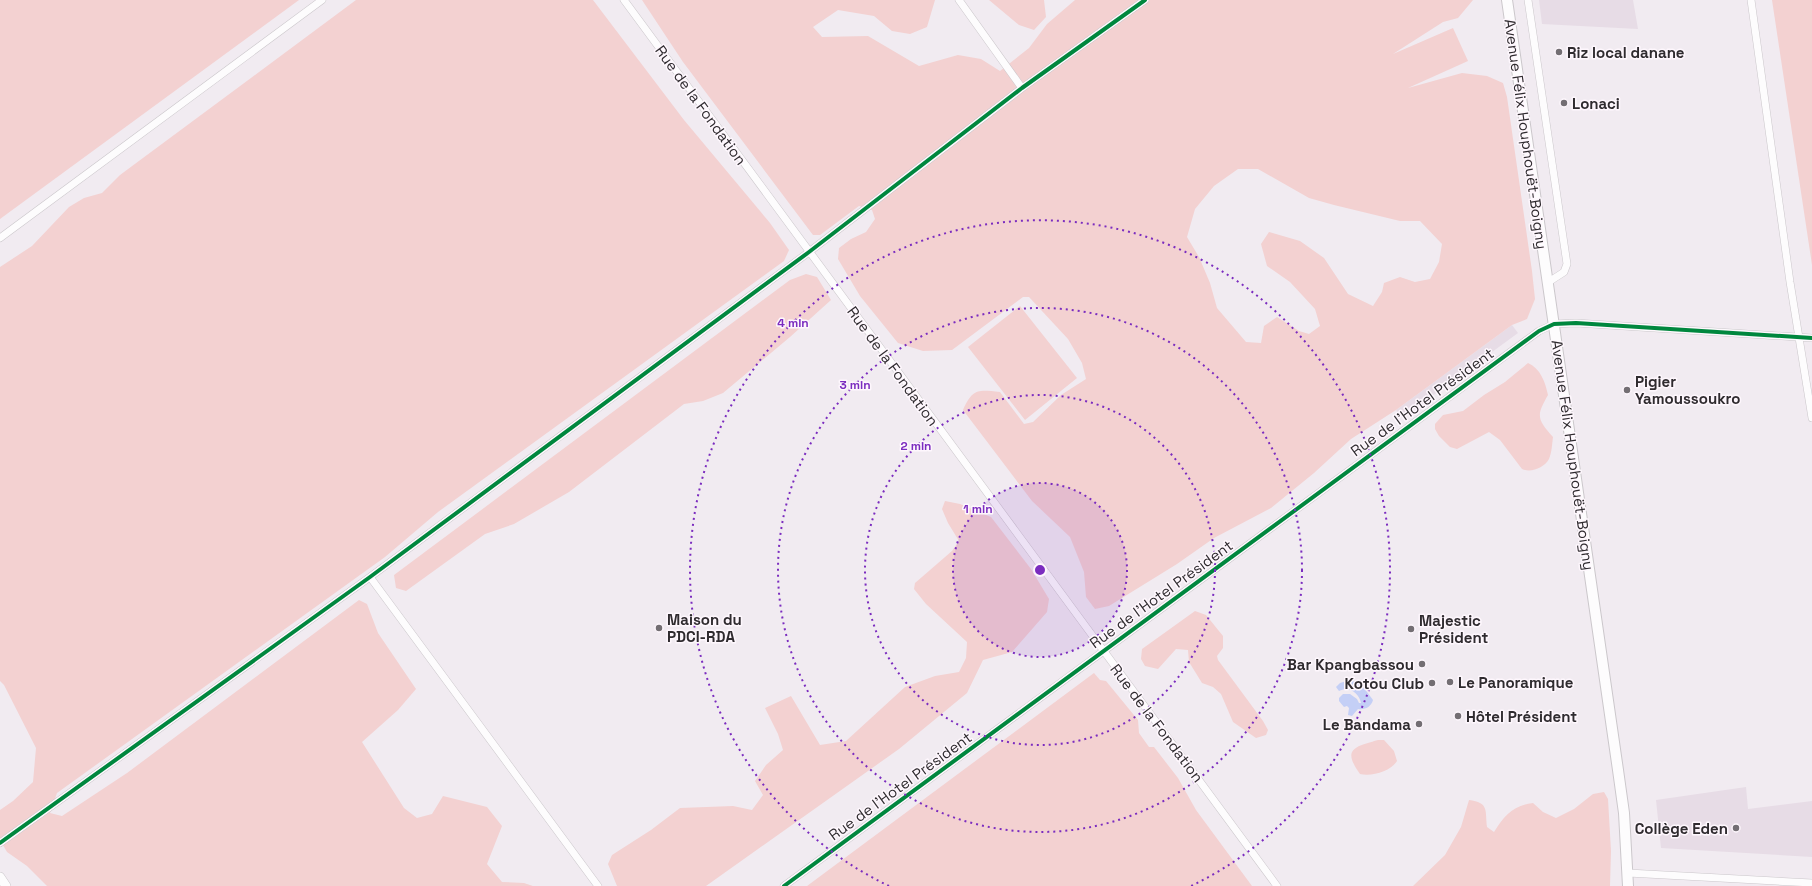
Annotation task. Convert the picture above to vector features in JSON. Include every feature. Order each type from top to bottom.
[{"type":"highway","name":"Avenue Félix Houphouët-Boigny","points":[[1507,0],[1624,813],[1628,886]]},
{"type":"main road","points":[[0,877],[6,886]]},
{"type":"street","points":[[0,238],[322,0]]},
{"type":"street","name":"Rue de la Fondation","points":[[624,0],[1103,652],[1277,886]]},
{"type":"street","points":[[959,0],[1022,88]]},
{"type":"street","points":[[0,843],[370,577],[810,252],[1022,88],[1145,0]]},
{"type":"street","points":[[1528,0],[1567,264],[1564,272],[1548,283]]},
{"type":"street","points":[[1751,0],[1799,338],[1812,418]]},
{"type":"street","points":[[1554,324],[1576,323],[1812,338]]},
{"type":"street","name":"Rue de l'Hotel Président","points":[[784,886],[1528,339],[1554,324]]},
{"type":"street","points":[[370,577],[598,886]]},
{"type":"street","points":[[1628,873],[1812,883]]},
{"type":"shaded area","points":[[0,0],[299,0],[0,219]]},
{"type":"shaded area","points":[[356,0],[593,0],[684,120],[770,223],[789,250],[784,261],[438,512],[385,557],[57,793],[50,813],[62,816],[127,773],[359,600],[367,604],[378,633],[416,689],[398,710],[362,742],[404,808],[417,818],[432,814],[443,796],[487,807],[502,826],[487,864],[502,882],[524,883],[533,886],[47,886],[27,866],[7,852],[0,840],[0,810],[13,801],[33,782],[36,748],[4,685],[0,681],[0,267],[32,246],[69,207],[84,198],[102,193],[120,175]]},
{"type":"shaded area","points":[[642,0],[935,0],[927,27],[910,34],[892,31],[874,16],[838,10],[813,27],[822,37],[868,36],[919,66],[958,55],[981,59],[1000,71],[1029,48],[1047,24],[1075,0],[1473,0],[1458,18],[1443,22],[1393,54],[1453,28],[1468,61],[1408,88],[1462,73],[1487,76],[1503,83],[1507,97],[1535,299],[1527,319],[1512,325],[1396,410],[1351,439],[1314,473],[1271,508],[1214,538],[1177,564],[1109,606],[1095,609],[1086,597],[1084,572],[1070,537],[1032,501],[963,410],[973,394],[977,392],[1000,392],[1024,424],[1033,422],[1061,395],[1086,379],[1082,363],[1068,339],[1029,297],[1023,297],[952,350],[923,351],[898,343],[860,296],[838,259],[839,248],[851,239],[866,232],[875,219],[872,210],[859,206],[820,235],[813,235],[683,62]],"holes":[[[1238,169],[1258,169],[1309,198],[1400,221],[1420,221],[1442,244],[1439,262],[1430,279],[1415,282],[1400,277],[1384,283],[1382,292],[1373,306],[1348,294],[1324,258],[1300,241],[1269,232],[1261,244],[1267,266],[1290,282],[1315,309],[1320,326],[1309,334],[1299,331],[1277,317],[1264,326],[1261,343],[1246,342],[1217,308],[1210,283],[1199,257],[1187,237],[1195,209],[1214,186]]]},
{"type":"shaded area","points":[[989,0],[1044,0],[1046,17],[1034,30],[1019,25]]},
{"type":"shaded area","points":[[1539,0],[1633,0],[1638,29],[1542,24]]},
{"type":"shaded area","points":[[1772,0],[1812,0],[1812,265]]},
{"type":"shaded area","points":[[806,274],[817,277],[831,300],[790,337],[723,393],[703,401],[684,404],[569,492],[514,524],[485,534],[406,591],[396,588],[394,575],[790,280]]},
{"type":"shaded area","points":[[1020,306],[1077,378],[1025,420],[968,347]]},
{"type":"shaded area","points":[[1512,325],[1518,333],[1402,418],[1396,410]]},
{"type":"shaded area","points":[[1528,363],[1539,372],[1544,381],[1548,395],[1541,408],[1540,417],[1544,426],[1553,437],[1550,456],[1544,465],[1533,470],[1522,469],[1500,440],[1489,432],[1457,449],[1450,447],[1439,436],[1435,429],[1435,424],[1443,415],[1463,411],[1484,395],[1505,382]]},
{"type":"shaded area","points":[[945,501],[960,504],[991,517],[1031,569],[1049,599],[1047,612],[1012,652],[983,660],[967,693],[899,749],[706,886],[617,886],[608,864],[612,855],[651,830],[680,808],[733,806],[752,810],[763,795],[755,781],[766,765],[783,750],[778,734],[765,708],[791,696],[820,745],[846,741],[905,687],[935,676],[959,672],[966,658],[967,642],[926,604],[914,589],[915,583],[952,551],[959,541],[948,523],[942,509]]},
{"type":"shaded area","points":[[1195,611],[1206,615],[1223,636],[1223,648],[1217,656],[1218,660],[1263,721],[1268,730],[1266,735],[1256,738],[1233,722],[1221,694],[1213,687],[1202,683],[1189,662],[1188,650],[1176,649],[1158,669],[1145,666],[1141,659],[1142,649]]},
{"type":"shaded area","points":[[1094,673],[1100,680],[1106,681],[1138,720],[1139,733],[1149,747],[1154,747],[1178,778],[1196,810],[1252,886],[807,886]]},
{"type":"shaded area","points":[[1378,740],[1384,740],[1394,751],[1397,761],[1390,768],[1381,772],[1370,775],[1360,774],[1352,759],[1351,754],[1353,750],[1357,747]]},
{"type":"shaded area","name":"Collège Eden","points":[[1746,787],[1748,809],[1812,801],[1812,857],[1661,848],[1656,800]]},
{"type":"shaded area","points":[[1604,792],[1608,799],[1611,851],[1610,886],[1413,886],[1445,855],[1461,827],[1469,800],[1483,805],[1486,811],[1487,827],[1494,832],[1505,816],[1520,806],[1533,803],[1543,812],[1556,818],[1574,809],[1593,794]]},
{"type":"water","points":[[1350,680],[1361,684],[1373,700],[1369,706],[1363,709],[1358,709],[1352,716],[1348,715],[1349,708],[1347,706],[1344,707],[1339,701],[1339,698],[1343,694],[1350,694],[1357,699],[1359,703],[1361,703],[1360,699],[1353,691],[1346,689],[1339,691],[1336,687],[1340,683]]},
{"type":"cycle path","points":[[0,843],[370,577],[809,252],[1022,88],[1145,0]]},
{"type":"cycle path","points":[[784,886],[1539,331],[1554,324],[1576,323],[1812,338]]},
{"type":"place","name":"Riz local danane","points":[[1559,52]]},
{"type":"place","name":"Lonaci","points":[[1564,103]]},
{"type":"place","name":"Pigier Yamoussoukro","points":[[1627,390]]},
{"type":"place","name":"Maison du PDCI-RDA","points":[[659,628]]},
{"type":"place","name":"Majestic Président","points":[[1411,629]]},
{"type":"place","name":"Bar Kpangbassou","points":[[1422,664]]},
{"type":"place","name":"Le Panoramique","points":[[1450,682]]},
{"type":"place","name":"Kotou Club","points":[[1432,683]]},
{"type":"place","name":"Hôtel Président","points":[[1458,716]]},
{"type":"place","name":"Le Bandama","points":[[1419,724]]},
{"type":"place","name":"Collège Eden","points":[[1736,828]]}]
